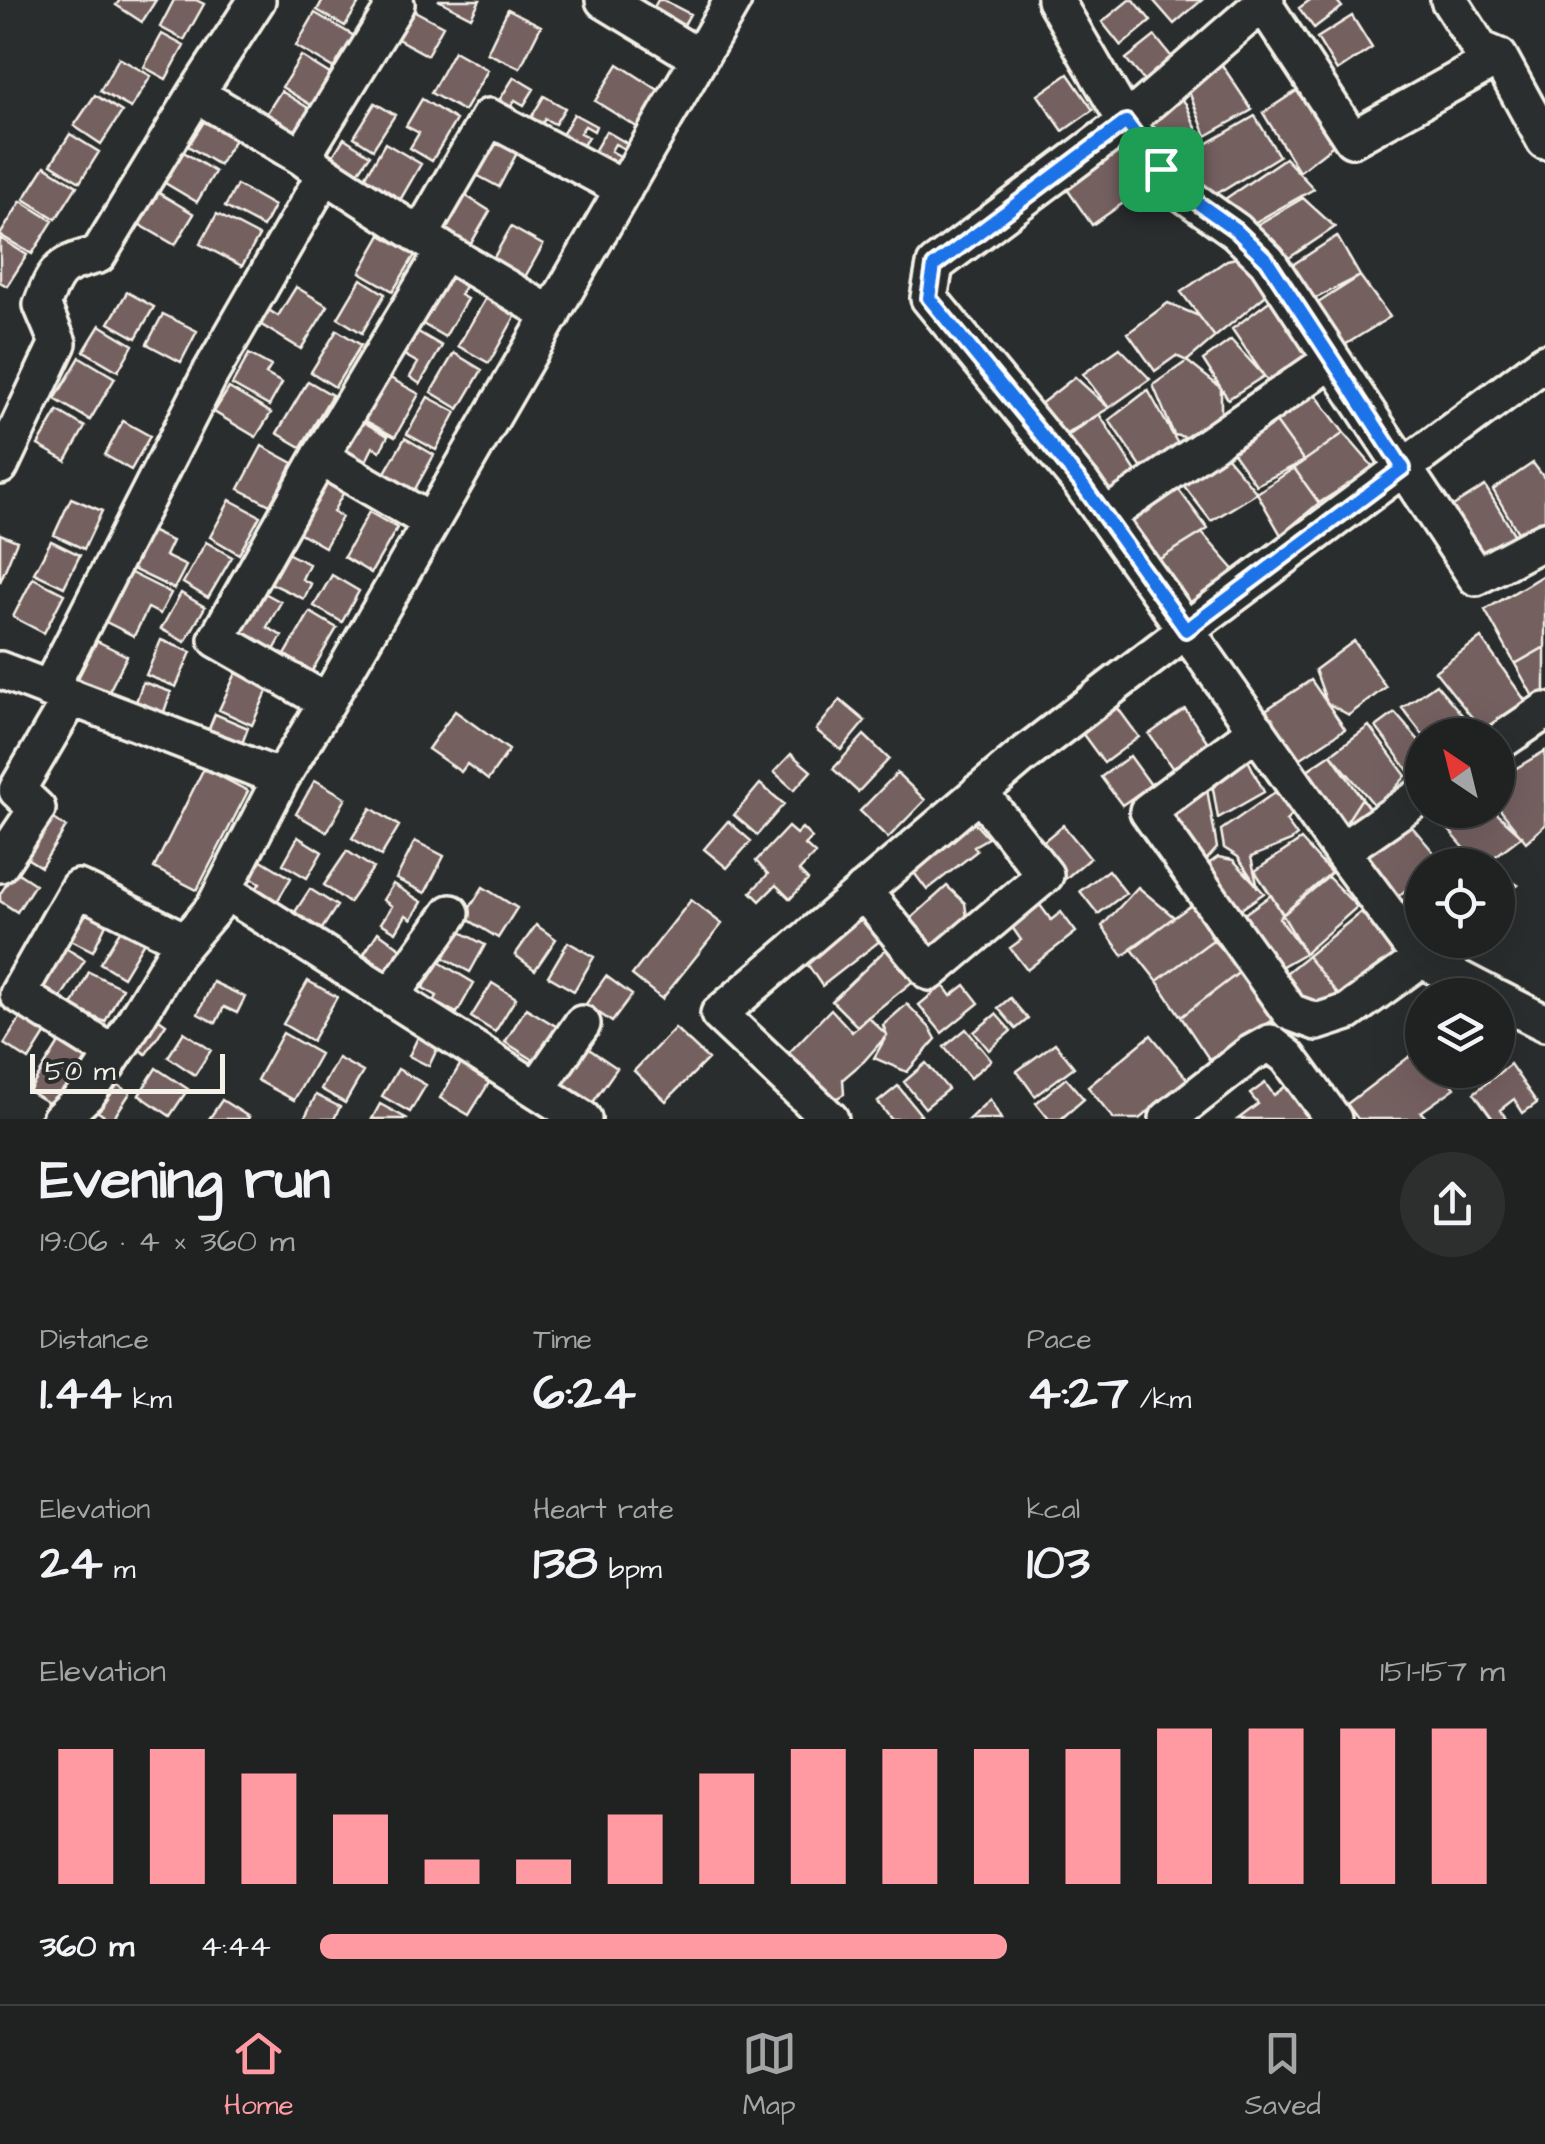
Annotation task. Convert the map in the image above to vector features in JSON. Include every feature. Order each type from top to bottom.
[{"type":"street","points":[[0,466],[58,343],[42,305],[51,281],[68,262],[98,256],[258,0]]},
{"type":"street","points":[[0,864],[37,809],[18,790],[60,694],[210,374],[396,4],[390,0]]},
{"type":"street","points":[[604,0],[698,56]]},
{"type":"street","points":[[60,1119],[88,1092],[185,941],[214,908],[281,778],[733,0]]},
{"type":"street","points":[[1055,0],[1126,122],[1174,186],[1236,230],[1267,260],[1476,577],[1545,540]]},
{"type":"street","points":[[1449,0],[1480,49],[1499,57],[1545,141]]},
{"type":"street","points":[[1457,978],[1421,959],[1081,483],[929,298],[934,266],[1126,122],[1264,1],[1352,139],[1499,57]]},
{"type":"street","points":[[196,94],[552,315]]},
{"type":"street","points":[[327,702],[217,639],[432,244],[489,117],[624,189]]},
{"type":"street","points":[[1105,518],[1332,360]]},
{"type":"street","points":[[830,1119],[719,1014],[1021,756],[1545,362]]},
{"type":"street","points":[[320,456],[430,522]]},
{"type":"street","points":[[0,670],[281,778]]},
{"type":"street","points":[[1515,730],[1545,710]]},
{"type":"street","points":[[1256,730],[1148,811],[1290,1012],[1317,1022],[1348,1012],[1421,959]]},
{"type":"street","points":[[864,891],[930,972],[1030,887],[1044,874],[979,792]]},
{"type":"street","points":[[1341,851],[1405,806]]},
{"type":"street","points":[[114,1054],[18,994],[78,888],[185,941]]},
{"type":"street","points":[[224,890],[583,1119]]},
{"type":"street","points":[[391,996],[451,913]]},
{"type":"street","points":[[1515,1008],[1545,1024]]},
{"type":"street","points":[[537,1089],[582,1024]]},
{"type":"street","points":[[1168,1119],[1250,1054],[1270,1043],[1288,1057],[1333,1119]]},
{"type":"building","points":[[120,0],[156,0],[142,22],[116,5]]},
{"type":"building","points":[[174,0],[204,4],[184,40],[160,27]]},
{"type":"building","points":[[323,0],[361,0],[345,26],[317,10]]},
{"type":"building","points":[[438,0],[480,0],[471,17]]},
{"type":"building","points":[[658,0],[690,14],[678,36],[647,20]]},
{"type":"building","points":[[1134,0],[1151,21],[1121,46],[1102,22]]},
{"type":"building","points":[[1153,0],[1202,0],[1174,24]]},
{"type":"building","points":[[1310,0],[1336,0],[1342,7],[1314,28],[1299,8]]},
{"type":"building","points":[[411,9],[443,26],[427,55],[394,37]]},
{"type":"building","points":[[508,9],[541,26],[520,68],[487,53]]},
{"type":"building","points":[[315,13],[361,40],[342,73],[296,46]]},
{"type":"building","points":[[1352,16],[1372,48],[1337,71],[1317,38]]},
{"type":"building","points":[[162,34],[184,46],[166,79],[144,67]]},
{"type":"building","points":[[1155,36],[1174,60],[1146,83],[1126,59]]},
{"type":"building","points":[[454,51],[488,70],[464,111],[431,93]]},
{"type":"building","points":[[301,56],[333,76],[314,107],[282,87]]},
{"type":"building","points":[[119,58],[151,76],[131,108],[100,91]]},
{"type":"building","points":[[1220,62],[1252,110],[1206,136],[1190,94],[1182,89]]},
{"type":"building","points":[[618,64],[663,93],[640,129],[595,101]]},
{"type":"building","points":[[1068,74],[1093,110],[1063,131],[1038,95]]},
{"type":"building","points":[[514,77],[534,89],[524,105],[515,100],[510,109],[495,107]]},
{"type":"building","points":[[1301,88],[1341,139],[1299,172],[1263,113]]},
{"type":"building","points":[[281,91],[313,111],[293,142],[261,122]]},
{"type":"building","points":[[1176,93],[1186,104],[1199,135],[1161,169],[1136,121]]},
{"type":"building","points":[[95,95],[122,112],[101,144],[74,126]]},
{"type":"building","points":[[544,96],[565,108],[555,124],[545,119],[539,128],[526,126]]},
{"type":"building","points":[[422,99],[456,120],[432,161],[410,148],[419,133],[406,126]]},
{"type":"building","points":[[375,103],[395,115],[373,149],[354,137]]},
{"type":"building","points":[[209,114],[239,133],[219,165],[188,146]]},
{"type":"building","points":[[574,114],[596,126],[594,131],[585,126],[580,133],[588,137],[578,154],[558,142]]},
{"type":"building","points":[[1255,116],[1279,156],[1224,190],[1207,195],[1178,181],[1191,153]]},
{"type":"building","points":[[606,131],[628,144],[625,149],[615,144],[611,151],[620,156],[611,173],[589,160]]},
{"type":"building","points":[[70,134],[99,152],[80,182],[51,164]]},
{"type":"building","points":[[492,135],[519,149],[499,187],[471,172]]},
{"type":"building","points":[[344,138],[370,155],[354,178],[329,162]]},
{"type":"building","points":[[385,143],[421,164],[399,202],[363,181]]},
{"type":"building","points":[[1121,144],[1152,183],[1092,225],[1067,189],[1052,184]]},
{"type":"building","points":[[179,149],[215,172],[197,202],[160,180]]},
{"type":"building","points":[[1285,158],[1314,189],[1243,229],[1222,201]]},
{"type":"building","points":[[45,166],[77,186],[56,219],[24,199]]},
{"type":"building","points":[[237,185],[274,206],[263,227],[225,207]]},
{"type":"building","points":[[149,187],[194,214],[175,245],[130,219]]},
{"type":"building","points":[[463,194],[490,211],[469,247],[441,230]]},
{"type":"building","points":[[1303,198],[1335,227],[1280,264],[1255,226]]},
{"type":"building","points":[[21,201],[53,221],[32,254],[0,235]]},
{"type":"building","points":[[217,214],[259,236],[242,266],[200,244]]},
{"type":"building","points":[[511,227],[543,245],[521,284],[489,266]]},
{"type":"building","points":[[381,235],[415,255],[393,291],[360,272]]},
{"type":"building","points":[[1337,236],[1360,276],[1304,304],[1286,269]]},
{"type":"building","points":[[0,238],[27,255],[7,286],[0,282]]},
{"type":"building","points":[[1241,257],[1271,291],[1215,337],[1181,292],[1227,260]]},
{"type":"building","points":[[445,269],[468,281],[460,295],[467,299],[445,337],[416,320]]},
{"type":"building","points":[[1360,276],[1390,317],[1335,351],[1307,310]]},
{"type":"building","points":[[361,279],[385,294],[362,333],[338,318]]},
{"type":"building","points":[[296,287],[328,306],[301,349],[255,321],[264,307],[278,316]]},
{"type":"building","points":[[127,292],[154,307],[136,338],[109,323]]},
{"type":"building","points":[[487,296],[517,313],[489,363],[458,346]]},
{"type":"building","points":[[1272,299],[1315,354],[1268,382],[1232,329]]},
{"type":"building","points":[[1168,303],[1199,316],[1215,337],[1187,361],[1176,356],[1155,371],[1128,333]]},
{"type":"building","points":[[163,314],[197,331],[181,362],[147,344]]},
{"type":"building","points":[[100,325],[133,345],[118,371],[84,351]]},
{"type":"building","points":[[408,326],[442,346],[420,384],[410,377],[418,363],[394,349]]},
{"type":"building","points":[[337,330],[361,345],[335,387],[311,372]]},
{"type":"building","points":[[1231,340],[1264,376],[1228,399],[1203,360]]},
{"type":"building","points":[[1120,348],[1150,379],[1109,408],[1083,374]]},
{"type":"building","points":[[454,353],[482,370],[459,409],[431,392]]},
{"type":"building","points":[[249,354],[271,366],[266,374],[282,383],[269,406],[232,385]]},
{"type":"building","points":[[80,357],[115,378],[90,420],[55,399]]},
{"type":"building","points":[[1187,361],[1221,388],[1221,417],[1190,438],[1174,435],[1153,385]]},
{"type":"building","points":[[383,374],[419,394],[395,437],[359,417]]},
{"type":"building","points":[[1075,377],[1109,408],[1058,439],[1034,409]]},
{"type":"building","points":[[308,381],[332,395],[301,447],[277,433]]},
{"type":"building","points":[[229,388],[271,413],[256,437],[214,412]]},
{"type":"building","points":[[1148,390],[1179,446],[1143,470],[1109,420]]},
{"type":"building","points":[[1312,390],[1344,433],[1304,461],[1271,415]]},
{"type":"building","points":[[428,397],[456,412],[436,450],[407,434]]},
{"type":"building","points":[[58,411],[85,427],[66,461],[38,445]]},
{"type":"building","points":[[1099,414],[1142,481],[1107,497],[1065,438]]},
{"type":"building","points":[[1271,415],[1304,461],[1256,485],[1226,443]]},
{"type":"building","points":[[358,419],[388,436],[380,451],[373,447],[362,469],[338,456]]},
{"type":"building","points":[[123,421],[150,436],[131,470],[105,455]]},
{"type":"building","points":[[1344,433],[1374,468],[1319,503],[1294,468]]},
{"type":"building","points":[[405,438],[434,455],[410,498],[380,481]]},
{"type":"building","points":[[262,446],[293,463],[270,505],[239,489]]},
{"type":"building","points":[[1221,450],[1257,493],[1211,521],[1178,478]]},
{"type":"building","points":[[1533,463],[1545,479],[1545,529],[1521,538],[1493,490]]},
{"type":"building","points":[[1294,468],[1319,503],[1281,535],[1257,493]]},
{"type":"building","points":[[320,476],[345,490],[333,512],[342,517],[325,547],[291,528]]},
{"type":"building","points":[[1169,486],[1179,490],[1208,529],[1150,565],[1118,522]]},
{"type":"building","points":[[1485,486],[1520,544],[1474,562],[1440,514]]},
{"type":"building","points":[[71,498],[102,511],[84,549],[54,535]]},
{"type":"building","points":[[230,500],[260,516],[239,554],[210,537]]},
{"type":"building","points":[[369,512],[397,528],[371,573],[344,557]]},
{"type":"building","points":[[142,527],[172,541],[165,556],[186,566],[174,589],[124,565]]},
{"type":"building","points":[[1202,533],[1238,574],[1197,623],[1150,565]]},
{"type":"building","points":[[0,534],[17,541],[0,582]]},
{"type":"building","points":[[51,541],[80,555],[64,587],[34,573]]},
{"type":"building","points":[[206,542],[232,557],[208,598],[183,583]]},
{"type":"building","points":[[283,551],[309,564],[302,579],[311,584],[304,599],[268,582]]},
{"type":"building","points":[[127,571],[171,593],[160,614],[148,608],[134,636],[102,620]]},
{"type":"building","points":[[1545,574],[1545,647],[1515,664],[1485,610]]},
{"type":"building","points":[[332,575],[359,591],[342,622],[314,606]]},
{"type":"building","points":[[33,578],[64,594],[44,633],[13,617]]},
{"type":"building","points":[[259,590],[281,602],[267,627],[282,636],[270,657],[233,636]]},
{"type":"building","points":[[181,593],[205,607],[185,642],[161,629]]},
{"type":"building","points":[[310,612],[337,628],[312,671],[285,655]]},
{"type":"building","points":[[1481,638],[1529,706],[1511,718],[1472,718],[1435,671]]},
{"type":"building","points":[[161,640],[191,652],[176,687],[146,675]]},
{"type":"building","points":[[97,641],[127,656],[103,703],[73,688]]},
{"type":"building","points":[[1354,641],[1386,687],[1349,715],[1327,703],[1315,670]]},
{"type":"building","points":[[1545,647],[1545,697],[1536,702],[1515,664]]},
{"type":"building","points":[[236,673],[269,687],[252,725],[219,710]]},
{"type":"building","points":[[1311,680],[1345,729],[1295,762],[1264,711]]},
{"type":"building","points":[[143,682],[171,692],[159,726],[131,716]]},
{"type":"building","points":[[1436,684],[1465,718],[1410,718],[1402,708]]},
{"type":"building","points":[[840,700],[865,721],[841,750],[816,730]]},
{"type":"building","points":[[1117,707],[1139,737],[1104,763],[1082,733]]},
{"type":"building","points":[[1185,709],[1209,744],[1173,769],[1149,734]]},
{"type":"building","points":[[455,711],[509,750],[488,780],[467,764],[461,772],[428,749]]},
{"type":"building","points":[[1395,713],[1405,724],[1405,766],[1376,727]]},
{"type":"building","points":[[215,714],[248,728],[238,754],[204,741]]},
{"type":"building","points":[[1369,726],[1405,777],[1377,808],[1331,754]]},
{"type":"building","points":[[864,735],[889,759],[858,792],[833,769]]},
{"type":"building","points":[[1545,751],[1545,825],[1526,842],[1515,828],[1515,769]]},
{"type":"building","points":[[791,754],[811,771],[794,790],[774,772]]},
{"type":"building","points":[[1245,754],[1264,792],[1218,818],[1212,783]]},
{"type":"building","points":[[1331,754],[1370,810],[1338,835],[1300,775]]},
{"type":"building","points":[[1331,754],[1362,798],[1338,835],[1292,780]]},
{"type":"building","points":[[1130,756],[1151,785],[1122,805],[1101,777]]},
{"type":"building","points":[[204,768],[248,791],[197,890],[154,868]]},
{"type":"building","points":[[897,773],[925,800],[888,838],[860,811]]},
{"type":"building","points":[[1205,777],[1217,848],[1193,875],[1156,812]]},
{"type":"building","points":[[315,780],[346,798],[327,832],[296,814]]},
{"type":"building","points":[[760,784],[784,804],[757,835],[734,815]]},
{"type":"building","points":[[1277,791],[1301,806],[1286,821],[1297,836],[1251,857],[1258,888],[1238,857],[1224,848],[1221,830]]},
{"type":"building","points":[[371,808],[399,826],[381,856],[352,838]]},
{"type":"building","points":[[968,816],[988,838],[927,890],[909,866]]},
{"type":"building","points":[[51,817],[66,827],[41,867],[25,857]]},
{"type":"building","points":[[728,821],[751,841],[727,868],[704,849]]},
{"type":"building","points":[[1405,824],[1430,848],[1405,848],[1405,891],[1390,903],[1359,856]]},
{"type":"building","points":[[1063,825],[1090,858],[1059,884],[1039,845]]},
{"type":"building","points":[[788,827],[796,834],[802,828],[812,838],[805,845],[815,854],[799,871],[808,880],[790,899],[776,885],[760,901],[751,892],[768,874],[756,861]]},
{"type":"building","points":[[1513,828],[1522,836],[1506,848],[1464,848],[1448,829]]},
{"type":"building","points":[[298,837],[322,852],[307,878],[283,864]]},
{"type":"building","points":[[1301,840],[1331,873],[1283,914],[1255,871]]},
{"type":"building","points":[[415,841],[444,856],[425,893],[396,879]]},
{"type":"building","points":[[347,851],[373,868],[349,903],[324,885]]},
{"type":"building","points":[[1218,857],[1233,860],[1264,893],[1230,917],[1193,875]]},
{"type":"building","points":[[258,858],[291,878],[271,912],[250,899],[260,883],[247,875]]},
{"type":"building","points":[[1108,870],[1126,893],[1098,914],[1080,891]]},
{"type":"building","points":[[15,871],[35,884],[17,912],[0,901],[0,894]]},
{"type":"building","points":[[1328,877],[1357,907],[1305,953],[1279,918]]},
{"type":"building","points":[[393,884],[422,902],[412,919],[406,915],[396,932],[381,923],[392,906],[383,900]]},
{"type":"building","points":[[947,886],[965,903],[969,933],[923,965],[896,932]]},
{"type":"building","points":[[483,887],[517,908],[498,938],[464,917]]},
{"type":"building","points":[[1138,887],[1174,917],[1123,956],[1102,926]]},
{"type":"building","points":[[310,889],[337,906],[316,938],[289,921]]},
{"type":"building","points":[[1271,895],[1305,953],[1270,973],[1233,922]]},
{"type":"building","points":[[1405,899],[1405,915],[1396,906]]},
{"type":"building","points":[[691,900],[722,924],[662,999],[632,975]]},
{"type":"building","points":[[1193,904],[1213,940],[1157,981],[1131,948]]},
{"type":"building","points":[[1040,905],[1051,920],[1061,912],[1076,932],[1027,970],[1010,948],[1021,940],[1012,927]]},
{"type":"building","points":[[858,908],[881,940],[822,986],[804,959]]},
{"type":"building","points":[[85,911],[107,922],[93,951],[71,940]]},
{"type":"building","points":[[1361,912],[1407,958],[1344,1002],[1307,956]]},
{"type":"building","points":[[125,923],[147,937],[123,977],[100,963]]},
{"type":"building","points":[[536,925],[556,939],[535,970],[515,955]]},
{"type":"building","points":[[459,931],[485,945],[470,972],[444,958]]},
{"type":"building","points":[[378,932],[410,955],[388,987],[368,973],[376,962],[364,954]]},
{"type":"building","points":[[1213,940],[1241,971],[1181,1017],[1157,981]]},
{"type":"building","points":[[568,942],[594,957],[574,991],[548,976]]},
{"type":"building","points":[[64,947],[85,960],[58,1002],[37,989]]},
{"type":"building","points":[[887,948],[917,978],[857,1026],[832,1001]]},
{"type":"building","points":[[1307,956],[1344,1002],[1313,1021],[1276,981]]},
{"type":"building","points":[[439,962],[474,983],[457,1013],[449,1009],[443,1018],[429,1010],[437,996],[423,988]]},
{"type":"building","points":[[1241,971],[1282,1014],[1209,1059],[1181,1017]]},
{"type":"building","points":[[89,972],[122,988],[105,1022],[72,1006]]},
{"type":"building","points":[[606,976],[632,995],[612,1022],[586,1004]]},
{"type":"building","points":[[308,981],[337,997],[312,1041],[283,1024]]},
{"type":"building","points":[[213,982],[245,997],[237,1013],[224,1007],[216,1023],[198,1014]]},
{"type":"building","points":[[492,983],[516,998],[495,1032],[471,1017]]},
{"type":"building","points":[[943,985],[951,996],[965,985],[979,1003],[942,1033],[919,1005]]},
{"type":"building","points":[[1010,998],[1028,1019],[1016,1029],[998,1008]]},
{"type":"building","points":[[907,1004],[936,1039],[907,1072],[874,1058],[887,1035],[883,1025]]},
{"type":"building","points":[[526,1008],[559,1028],[537,1062],[505,1042]]},
{"type":"building","points":[[26,1009],[51,1025],[29,1060],[4,1044]]},
{"type":"building","points":[[831,1009],[852,1032],[868,1017],[887,1035],[843,1079],[844,1094],[830,1102],[784,1058]]},
{"type":"building","points":[[149,1012],[166,1024],[146,1054],[129,1043]]},
{"type":"building","points":[[996,1014],[1011,1031],[989,1050],[974,1032]]},
{"type":"building","points":[[675,1028],[708,1059],[666,1101],[634,1071]]},
{"type":"building","points":[[966,1029],[991,1060],[970,1078],[944,1047]]},
{"type":"building","points":[[184,1032],[211,1050],[195,1075],[168,1057]]},
{"type":"building","points":[[283,1033],[320,1054],[294,1100],[257,1080]]},
{"type":"building","points":[[419,1035],[439,1045],[429,1066],[409,1056]]},
{"type":"building","points":[[1151,1035],[1188,1080],[1139,1119],[1114,1119],[1088,1087]]},
{"type":"building","points":[[62,1038],[89,1055],[55,1107],[29,1091]]},
{"type":"building","points":[[1055,1043],[1074,1067],[1035,1096],[1017,1071]]},
{"type":"building","points":[[583,1045],[617,1068],[589,1108],[555,1085]]},
{"type":"building","points":[[338,1058],[363,1072],[345,1103],[321,1089]]},
{"type":"building","points":[[463,1060],[492,1078],[469,1115],[440,1098]]},
{"type":"building","points":[[1405,1060],[1405,1088],[1455,1088],[1421,1112],[1427,1119],[1358,1119],[1347,1104]]},
{"type":"building","points":[[926,1063],[948,1089],[925,1108],[904,1082]]},
{"type":"building","points":[[156,1068],[188,1089],[170,1116],[139,1095]]},
{"type":"building","points":[[398,1069],[426,1085],[410,1112],[382,1096]]},
{"type":"building","points":[[1515,1071],[1537,1103],[1523,1113],[1514,1099],[1500,1110],[1507,1119],[1493,1119],[1474,1093],[1480,1088],[1515,1088]]},
{"type":"building","points":[[1066,1078],[1084,1099],[1061,1119],[1049,1119],[1036,1103]]},
{"type":"building","points":[[111,1080],[130,1093],[113,1119],[109,1119],[92,1108]]},
{"type":"building","points":[[1265,1083],[1274,1095],[1286,1086],[1309,1119],[1238,1119],[1258,1104],[1250,1094]]},
{"type":"building","points":[[898,1086],[921,1115],[915,1119],[891,1119],[878,1102]]},
{"type":"building","points":[[316,1095],[340,1107],[334,1119],[304,1119]]},
{"type":"building","points":[[990,1099],[1001,1119],[969,1119]]},
{"type":"building","points":[[222,1100],[249,1117],[248,1119],[209,1119]]},
{"type":"building","points":[[380,1104],[408,1119],[372,1119]]},
{"type":"route","points":[[1126,122],[1161,169],[1174,186],[1236,230],[1267,260],[1403,468],[1186,630],[1081,483],[929,298],[934,266],[1126,122]]}]
